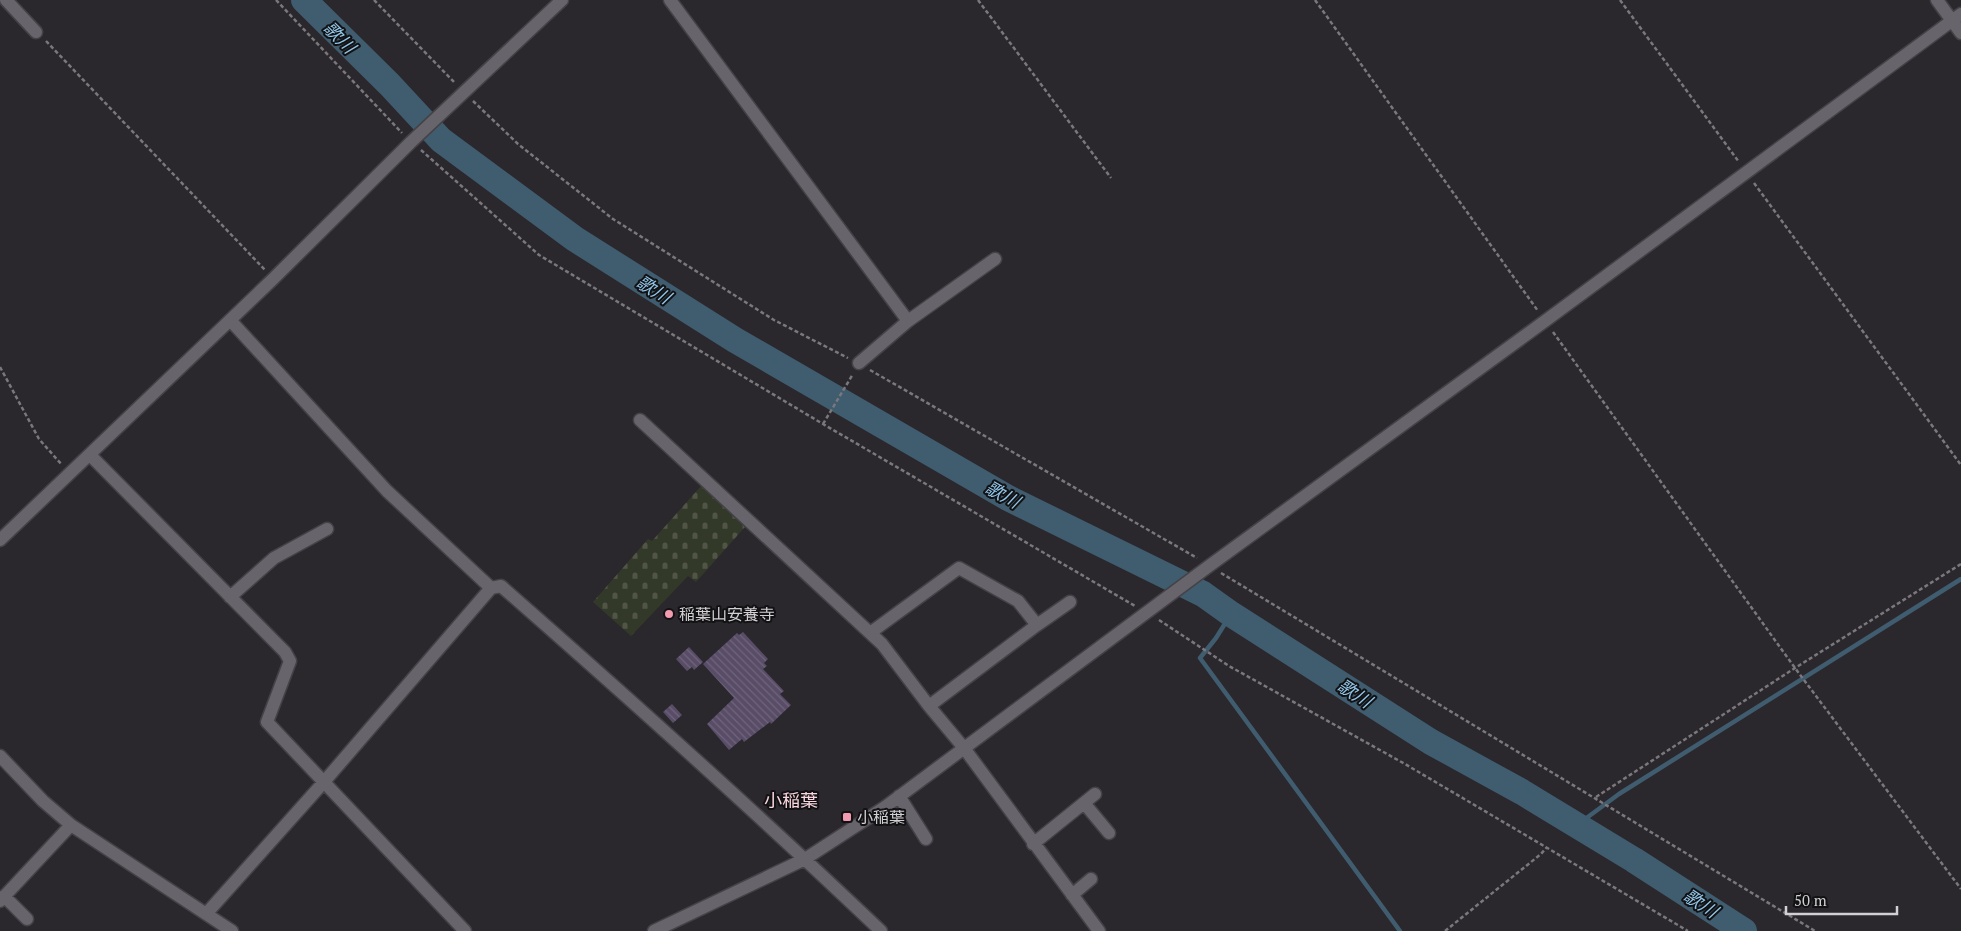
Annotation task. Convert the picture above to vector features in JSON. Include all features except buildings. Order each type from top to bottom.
[{"type":"street","points":[[6,0],[36,32]]},
{"type":"street","points":[[0,540],[273,279],[411,142],[562,0]]},
{"type":"street","points":[[670,0],[908,321]]},
{"type":"street","points":[[1937,0],[1956,17],[1961,33]]},
{"type":"street","points":[[654,931],[805,859],[899,796],[1956,17]]},
{"type":"street","points":[[859,363],[908,321],[995,259]]},
{"type":"street","points":[[230,320],[387,491],[491,588]]},
{"type":"street","points":[[640,420],[882,644],[964,748],[1099,931]]},
{"type":"street","points":[[90,454],[285,652],[290,661],[267,722],[323,783],[466,931]]},
{"type":"street","points":[[230,597],[274,558],[327,528]]},
{"type":"street","points":[[870,633],[959,568],[1018,600],[1037,625]]},
{"type":"street","points":[[206,914],[323,783],[491,588],[500,586],[628,697],[881,931]]},
{"type":"street","points":[[929,706],[980,661],[1070,602]]},
{"type":"street","points":[[0,756],[43,801],[71,825],[232,931]]},
{"type":"street","points":[[1033,844],[1095,794]]},
{"type":"street","points":[[899,796],[926,839]]},
{"type":"street","points":[[1084,803],[1109,833]]},
{"type":"street","points":[[27,919],[2,899],[71,825]]},
{"type":"street","points":[[1072,895],[1091,879]]},
{"type":"path","points":[[276,0],[411,142],[539,255],[823,424],[1151,610],[1229,666],[1404,764],[1688,931]]},
{"type":"path","points":[[374,0],[518,144],[613,219],[774,320],[859,363],[1205,569],[1595,797],[1815,931]]},
{"type":"path","points":[[978,0],[1111,178]]},
{"type":"path","points":[[1315,0],[1795,668],[1961,889]]},
{"type":"path","points":[[1620,0],[1961,465]]},
{"type":"path","points":[[36,32],[273,279]]},
{"type":"path","points":[[823,424],[859,363]]},
{"type":"path","points":[[0,367],[39,440],[69,473]]},
{"type":"path","points":[[1595,797],[1961,564]]},
{"type":"path","points":[[1445,931],[1541,854],[1547,847]]},
{"type":"green space","points":[[701,486],[745,527],[696,582],[688,576],[631,636],[593,602],[648,539],[652,541]]},
{"type":"waterway","name":"歌川","points":[[304,0],[390,85],[441,140],[575,239],[735,340],[1008,498],[1203,594],[1231,614],[1431,742],[1522,792],[1634,860],[1744,931]]},
{"type":"waterway","points":[[1577,825],[1619,794],[1961,579]]},
{"type":"waterway","points":[[1231,614],[1216,638],[1200,658],[1400,931]]},
{"type":"place","name":"稲葉山安養寺","points":[[669,614]]},
{"type":"place","name":"小稲葉","points":[[847,817]]},
{"type":"district","name":"小稲葉","points":[[791,800]]}]
